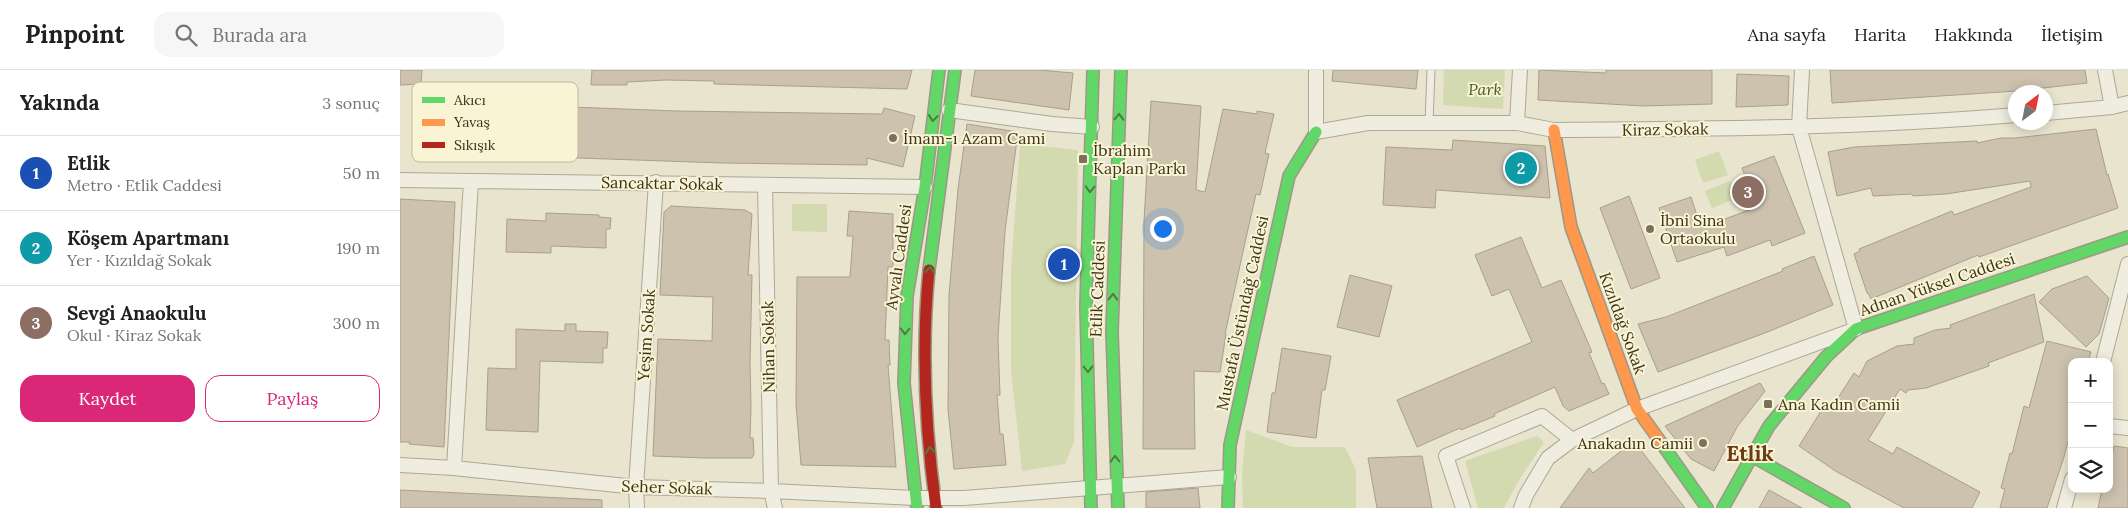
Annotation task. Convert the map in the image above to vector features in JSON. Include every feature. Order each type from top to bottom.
[{"type":"main road","name":"Ayvalı Caddesi","points":[[916,503],[904,384],[906,296],[925,187],[939,70]]},
{"type":"main road","name":"Ayvalı Caddesi","points":[[935,503],[925,409],[924,328],[933,237],[955,70]]},
{"type":"main road","name":"Etlik Caddesi","points":[[1091,508],[1086,306],[1093,70]]},
{"type":"main road","name":"Etlik Caddesi","points":[[1118,508],[1112,332],[1121,70]]},
{"type":"main road","name":"Kızıldağ Sokak","points":[[1554,130],[1571,227],[1637,409],[1708,508]]},
{"type":"main road","name":"Mustafa Üstündağ Caddesi","points":[[1228,508],[1230,445],[1289,176],[1316,132]]},
{"type":"main road","name":"Adnan Yüksel Caddesi","points":[[1723,508],[1769,426],[1800,386],[1826,357],[1856,329],[2128,237]]},
{"type":"main road","points":[[1752,456],[1844,508]]},
{"type":"street","points":[[1316,70],[1316,132]]},
{"type":"street","points":[[1517,123],[1520,70]]},
{"type":"street","points":[[1521,508],[1526,495],[1548,458],[1572,440],[1637,409],[1856,329],[1799,127],[1802,70]]},
{"type":"street","points":[[2105,70],[2112,107]]},
{"type":"street","points":[[2053,112],[2112,107],[2128,103]]},
{"type":"street","points":[[949,110],[1052,124],[1092,127]]},
{"type":"street","name":"Kiraz Sokak","points":[[1316,132],[1368,123],[1517,123],[1554,130],[1799,127],[1938,122],[2008,116]]},
{"type":"street","name":"Sancaktar Sokak","points":[[400,180],[925,187]]},
{"type":"street","points":[[454,468],[471,181]]},
{"type":"street","name":"Yeşim Sokak","points":[[637,508],[636,487],[656,182]]},
{"type":"street","name":"Nihan Sokak","points":[[765,186],[771,491],[775,508]]},
{"type":"street","points":[[2104,358],[2128,264]]},
{"type":"street","points":[[1463,508],[1446,456],[1542,416],[1572,440]]},
{"type":"street","points":[[2113,426],[2128,428]]},
{"type":"street","name":"Seher Sokak","points":[[400,465],[454,468],[636,487],[771,491],[916,503],[935,503],[964,498],[1229,476]]},
{"type":"street","points":[[2064,508],[2068,493]]},
{"type":"lane","points":[[1430,123],[1431,70]]},
{"type":"green space","name":"Park","points":[[1444,70],[1505,70],[1503,109],[1443,105]]},
{"type":"green space","points":[[1020,144],[1078,150],[1074,442],[1065,464],[1022,471],[1011,370],[1011,270]]},
{"type":"green space","points":[[1719,151],[1728,175],[1703,183],[1695,160]]},
{"type":"green space","points":[[1730,181],[1737,198],[1712,208],[1705,191]]},
{"type":"green space","points":[[792,204],[827,204],[827,232],[792,231]]},
{"type":"green space","points":[[1246,430],[1292,447],[1345,447],[1356,470],[1356,508],[1243,508],[1242,474]]},
{"type":"green space","points":[[1537,436],[1544,442],[1519,480],[1504,508],[1478,508],[1465,461]]},
{"type":"building","points":[[400,70],[422,70],[421,82],[400,85]]},
{"type":"building","points":[[592,70],[912,70],[907,89],[714,84],[714,81],[666,80],[627,82],[627,85],[591,85]]},
{"type":"building","points":[[975,70],[1039,70],[1073,73],[1069,110],[971,96]]},
{"type":"building","points":[[1333,70],[1418,70],[1416,89],[1332,81]]},
{"type":"building","points":[[1539,70],[1606,73],[1606,70],[1712,70],[1712,104],[1644,106],[1538,100]]},
{"type":"building","points":[[1830,70],[2085,70],[2087,83],[2053,87],[2053,85],[2008,85],[2008,92],[1832,103]]},
{"type":"building","points":[[1737,74],[1789,76],[1788,105],[1736,107]]},
{"type":"building","points":[[1151,101],[1201,106],[1196,190],[1205,192],[1223,109],[1257,114],[1257,111],[1274,114],[1265,153],[1269,154],[1260,195],[1256,194],[1246,238],[1225,334],[1220,372],[1194,371],[1195,449],[1143,449],[1144,221]]},
{"type":"building","points":[[578,107],[677,111],[882,114],[884,108],[915,116],[903,167],[867,158],[867,165],[578,158]]},
{"type":"building","points":[[967,124],[1018,132],[1005,231],[998,337],[1000,395],[997,395],[1000,434],[1003,434],[1006,465],[954,469],[948,409],[949,295],[958,189]]},
{"type":"building","points":[[2096,129],[2107,175],[2118,208],[1979,257],[1978,255],[1871,299],[1867,293],[1854,254],[1860,251],[1859,249],[1952,211],[1954,215],[2031,187],[2030,181],[1946,194],[1873,196],[1871,188],[1837,196],[1828,152],[1854,147],[1977,141],[1977,143],[2001,138]]},
{"type":"building","points":[[1453,140],[1545,146],[1550,198],[1436,190],[1435,208],[1383,205],[1386,147],[1452,150]]},
{"type":"building","points":[[1774,156],[1805,233],[1772,246],[1770,240],[1727,256],[1724,247],[1677,262],[1659,208],[1691,197],[1701,228],[1757,207],[1742,168]]},
{"type":"building","points":[[1629,196],[1660,278],[1631,289],[1600,208]]},
{"type":"building","points":[[400,199],[455,202],[444,447],[400,442]]},
{"type":"building","points":[[671,206],[745,210],[752,214],[748,275],[752,275],[750,438],[753,438],[754,454],[752,458],[653,456],[658,339],[712,341],[713,297],[660,295],[664,212]]},
{"type":"building","points":[[849,211],[893,214],[893,267],[888,267],[885,340],[889,340],[890,365],[888,365],[896,467],[801,465],[796,404],[797,277],[850,277],[853,236],[847,236]]},
{"type":"building","points":[[546,213],[599,215],[599,217],[611,218],[610,229],[606,229],[606,248],[551,246],[551,253],[506,252],[507,219],[546,221]]},
{"type":"building","points":[[1521,237],[1542,288],[1561,280],[1592,352],[1589,353],[1602,384],[1604,383],[1609,394],[1569,411],[1563,406],[1555,387],[1494,414],[1495,416],[1461,430],[1460,428],[1417,447],[1397,400],[1532,342],[1509,289],[1492,296],[1475,255]]},
{"type":"building","points":[[1814,256],[1833,305],[1765,333],[1658,372],[1638,324],[1666,317],[1783,271],[1782,269]]},
{"type":"building","points":[[1350,275],[1392,286],[1379,337],[1337,327]]},
{"type":"building","points":[[2087,276],[2109,298],[2099,334],[2086,347],[2039,302],[2052,289]]},
{"type":"building","points":[[2034,294],[2044,342],[1988,363],[1989,366],[1926,388],[1908,390],[1906,393],[1900,389],[1868,440],[1893,454],[1897,447],[1980,492],[1972,508],[1904,508],[1837,472],[1799,446],[1823,408],[1829,412],[1854,373],[1859,377],[1867,361],[1897,346],[1914,344],[1914,338],[1935,330],[1951,328],[1950,325]]},
{"type":"building","points":[[565,324],[576,324],[576,331],[608,332],[607,348],[603,348],[603,363],[540,361],[538,432],[486,430],[488,368],[516,369],[516,329],[565,331]]},
{"type":"building","points":[[2047,341],[2091,352],[2089,358],[2068,358],[2068,442],[2047,508],[2000,508],[2005,489],[2001,488],[2010,453],[2012,454],[2024,406],[2029,408]]},
{"type":"building","points":[[1282,348],[1331,356],[1325,390],[1322,390],[1316,438],[1267,432],[1272,393],[1275,393]]},
{"type":"building","name":"Anakadın Camii","points":[[1760,383],[1765,391],[1737,427],[1714,471],[1691,459],[1665,426]]},
{"type":"building","points":[[1634,441],[1685,508],[1560,508],[1589,468],[1593,473]]},
{"type":"building","points":[[2114,446],[2128,448],[2128,508],[2098,508],[2101,493],[2113,493]]},
{"type":"building","points":[[1422,456],[1432,508],[1377,508],[1368,458]]},
{"type":"building","points":[[1198,488],[1200,508],[1146,508],[1146,492]]},
{"type":"building","points":[[400,490],[602,500],[602,508],[400,508]]},
{"type":"building","points":[[1769,490],[1802,508],[1759,508]]},
{"type":"traffic: fast","points":[[917,508],[904,383],[907,296],[925,187],[939,70]]},
{"type":"traffic: fast","points":[[929,270],[955,70]]},
{"type":"traffic: fast","points":[[1091,508],[1086,306],[1093,70]]},
{"type":"traffic: fast","points":[[1118,508],[1112,332],[1121,70]]},
{"type":"traffic: fast","points":[[1228,508],[1230,445],[1289,176],[1316,132]]},
{"type":"traffic: fast","points":[[1723,508],[1769,426],[1826,357],[1856,329],[2128,237]]},
{"type":"traffic: fast","points":[[1662,444],[1707,508]]},
{"type":"traffic: fast","points":[[1752,456],[1844,508]]},
{"type":"traffic: slow","points":[[1554,130],[1571,227],[1637,409],[1662,444]]},
{"type":"traffic: jam","points":[[929,270],[925,330],[925,389],[936,508]]},
{"type":"place","name":"İmam-ı Azam Cami","points":[[893,138]]},
{"type":"place","name":"İbrahim Kaplan Parkı","points":[[1083,159]]},
{"type":"place","name":"Köşem Apartmanı","points":[[1521,168]]},
{"type":"place","name":"Sevgi Anaokulu","points":[[1748,192]]},
{"type":"place","name":"İbni Sina Ortaokulu","points":[[1650,229]]},
{"type":"place","name":"Etlik","points":[[1064,264]]},
{"type":"place","name":"Ana Kadın Camii","points":[[1768,404]]},
{"type":"place","name":"Anakadın Camii","points":[[1703,443]]},
{"type":"district","name":"Etlik","points":[[1750,454]]}]
